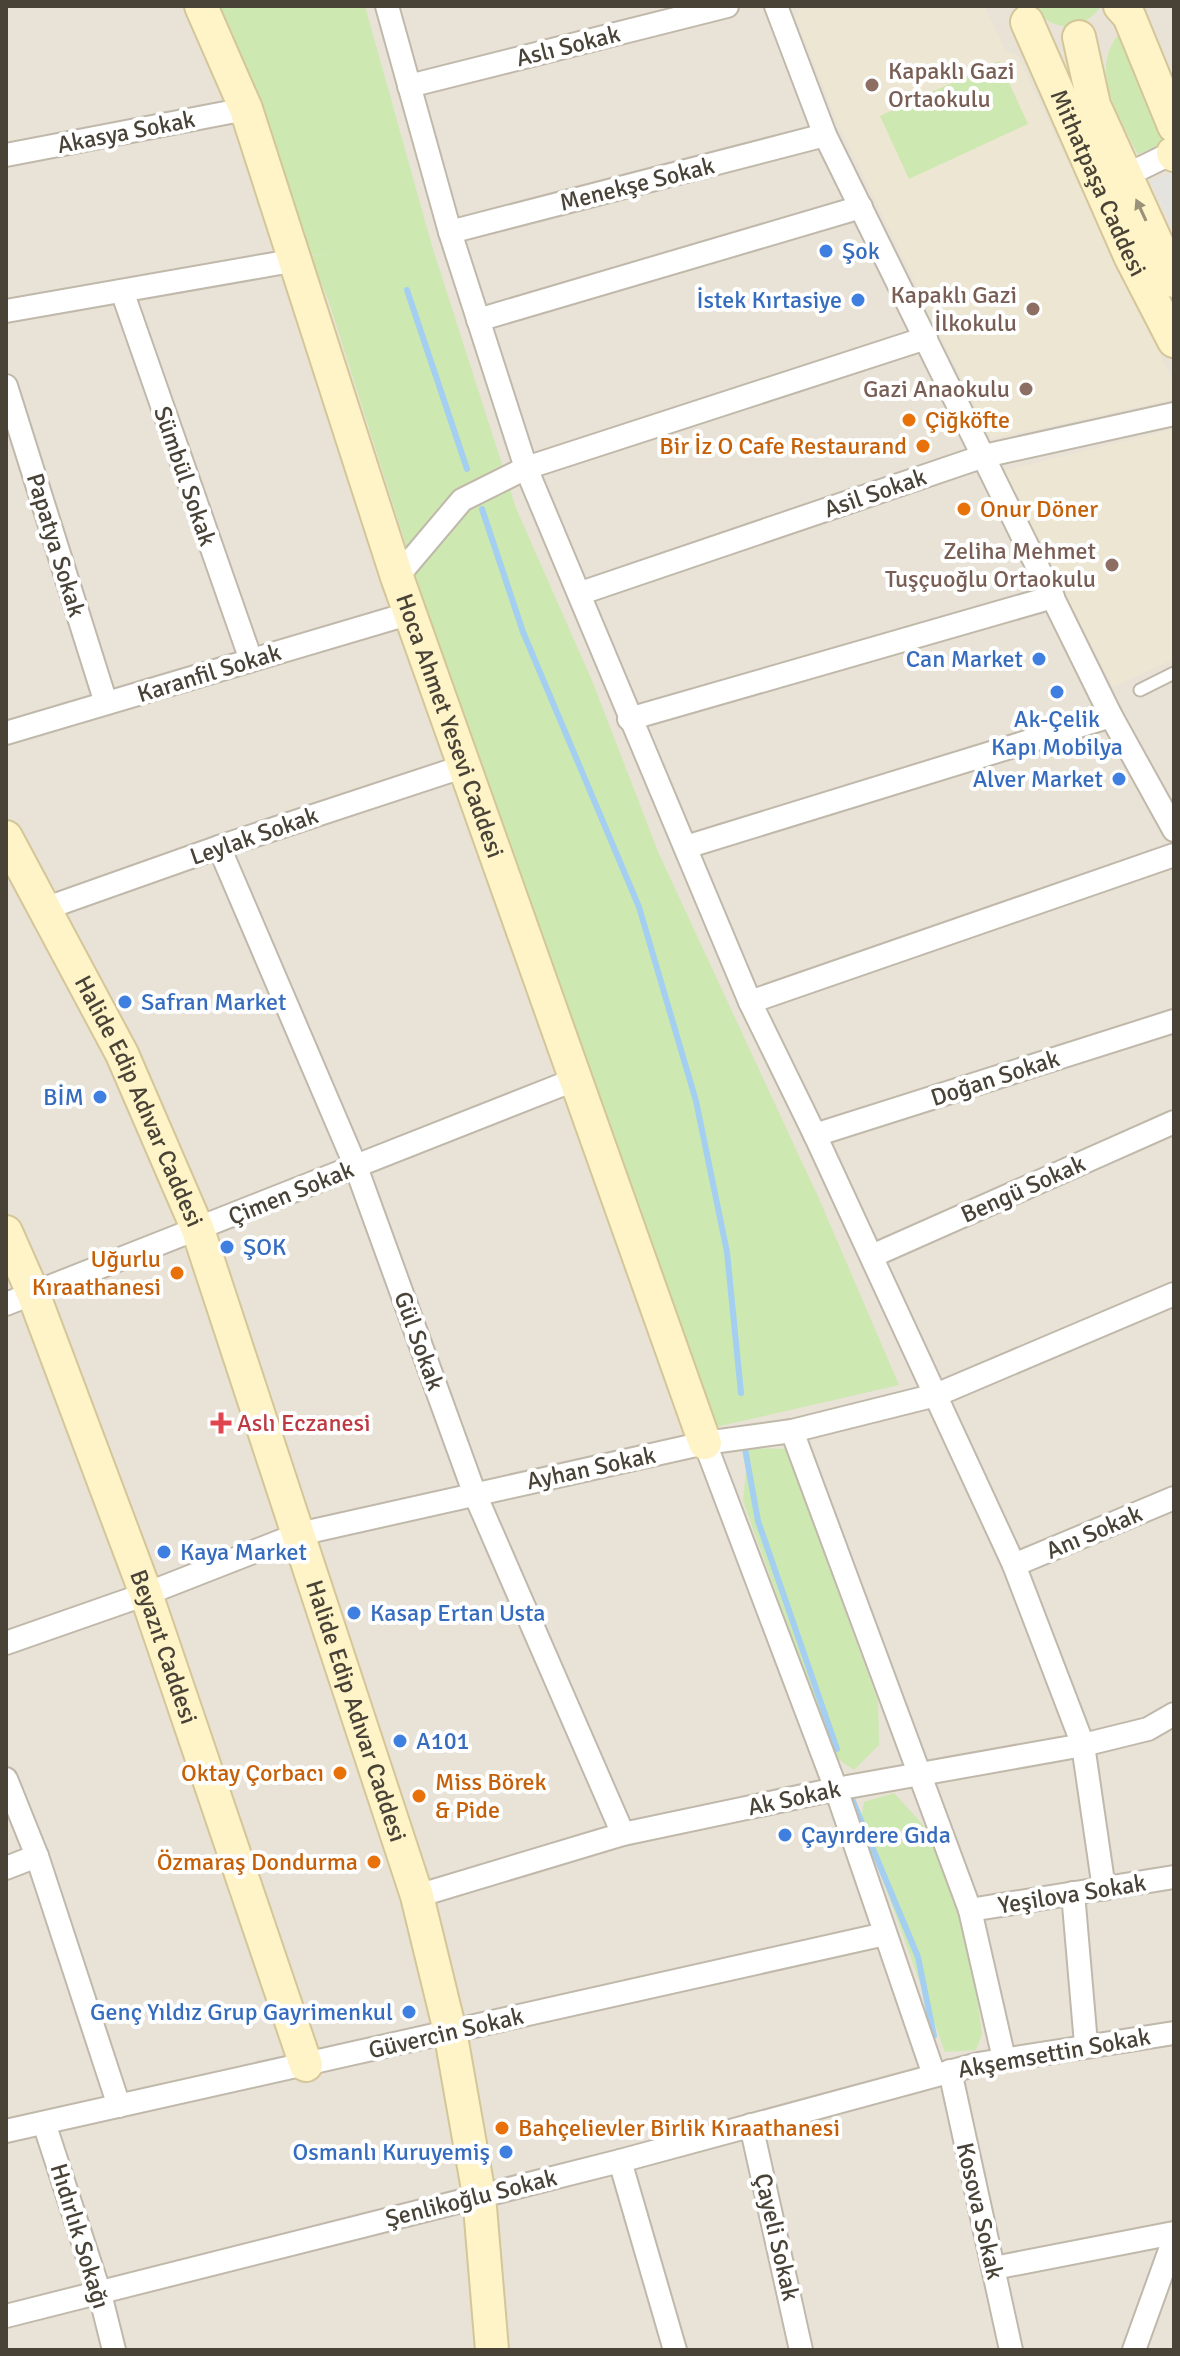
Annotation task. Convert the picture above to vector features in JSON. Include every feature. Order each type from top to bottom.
[{"type":"street","name":"Hoca Ahmet Yesevi Caddesi","points":[[201,6],[246,109],[397,577],[705,1443]]},
{"type":"street","points":[[387,6],[450,232],[526,468],[750,1002],[872,1256],[1014,1565],[1083,1745],[1104,1889]]},
{"type":"street","name":"Aslı Sokak","points":[[409,86],[727,6]]},
{"type":"street","points":[[776,6],[825,135],[1111,716],[1174,830]]},
{"type":"street","points":[[1022,14],[1042,33],[1060,39],[1079,37],[1095,30],[1114,6]]},
{"type":"street","points":[[1120,6],[1129,16],[1174,147],[1125,176]]},
{"type":"street","name":"Mithatpaşa Caddesi","points":[[1022,14],[1131,258],[1174,341]]},
{"type":"street","name":"Mithatpaşa Caddesi","points":[[1079,37],[1094,105],[1174,281]]},
{"type":"street","name":"Akasya Sokak","points":[[6,155],[246,109]]},
{"type":"street","name":"Menekşe Sokak","points":[[450,232],[825,135]]},
{"type":"street","points":[[478,320],[861,207]]},
{"type":"street","points":[[6,311],[297,260]]},
{"type":"street","name":"Sümbül Sokak","points":[[122,291],[251,660]]},
{"type":"street","points":[[397,577],[462,500],[526,468],[926,338]]},
{"type":"street","name":"Papatya Sokak","points":[[6,386],[106,703]]},
{"type":"street","name":"Asil Sokak","points":[[581,593],[984,456],[1174,414]]},
{"type":"street","points":[[629,719],[1053,597]]},
{"type":"street","name":"Karanfil Sokak","points":[[6,733],[411,613]]},
{"type":"street","points":[[686,847],[1111,716]]},
{"type":"street","name":"Leylak Sokak","points":[[44,909],[219,847],[465,766]]},
{"type":"street","name":"Halide Edip Adıvar Caddesi","points":[[6,837],[122,1054],[198,1230],[417,1896],[450,2031],[479,2195],[492,2350]]},
{"type":"street","name":"Gül Sokak","points":[[219,847],[356,1167],[474,1492],[623,1834]]},
{"type":"street","points":[[750,1002],[1174,855]]},
{"type":"street","name":"Doğan Sokak","points":[[815,1135],[1174,1021]]},
{"type":"street","name":"Çimen Sokak","points":[[20,1298],[574,1080]]},
{"type":"street","name":"Bengü Sokak","points":[[872,1256],[1174,1122]]},
{"type":"street","name":"Beyazıt Caddesi","points":[[6,1232],[20,1298],[146,1594],[306,2065]]},
{"type":"street","name":"Ayhan Sokak","points":[[6,1643],[146,1594],[299,1534],[474,1492],[705,1443],[792,1431],[936,1395],[1174,1294]]},
{"type":"street","points":[[792,1431],[922,1773],[970,1910],[1004,2059]]},
{"type":"street","name":"Kosova Sokak","points":[[705,1443],[836,1789],[885,1934],[942,2073],[994,2268],[1011,2350]]},
{"type":"street","name":"Anı Sokak","points":[[1014,1565],[1174,1498]]},
{"type":"street","name":"Ak Sokak","points":[[417,1896],[623,1834],[836,1789],[1083,1745],[1148,1729],[1174,1714]]},
{"type":"street","points":[[1148,1729],[1174,1727]]},
{"type":"street","points":[[6,1779],[37,1856],[119,2106]]},
{"type":"street","points":[[6,1868],[37,1856]]},
{"type":"street","name":"Yeşilova Sokak","points":[[970,1910],[1174,1877]]},
{"type":"street","points":[[1073,1893],[1086,2044]]},
{"type":"street","name":"Güvercin Sokak","points":[[6,2131],[885,1934]]},
{"type":"street","name":"Akşemsettin Sokak","points":[[942,2073],[1086,2044],[1174,2033]]},
{"type":"street","name":"Şenlikoğlu Sokak","points":[[6,2316],[620,2161],[942,2073]]},
{"type":"street","name":"Hıdırlık Sokağı","points":[[44,2123],[100,2294],[114,2350]]},
{"type":"street","name":"Çayeli Sokak","points":[[751,2125],[801,2350]]},
{"type":"street","points":[[620,2161],[675,2350]]},
{"type":"street","points":[[994,2268],[1174,2233]]},
{"type":"street","points":[[1134,2350],[1174,2239]]},
{"type":"lane","points":[[1140,690],[1174,673]]},
{"type":"shaded area","points":[[6,6],[1174,6],[1174,2350],[6,2350]]},
{"type":"shaded area","name":"Kapaklı Gazi İlkokulu","points":[[801,6],[984,6],[1006,51],[1017,55],[1174,384],[1174,399],[991,439],[836,119],[796,18]]},
{"type":"shaded area","points":[[1174,173],[1174,231],[1151,181]]},
{"type":"shaded area","name":"Zeliha Mehmet Tuşçuoğlu Ortaokulu","points":[[1174,429],[1174,659],[1113,687],[1003,471]]},
{"type":"green space","points":[[210,6],[365,6],[432,246],[516,508],[593,683],[659,854],[820,1201],[899,1385],[716,1427],[468,740],[328,299],[310,256],[328,254],[309,255]]},
{"type":"green space","points":[[1033,6],[1101,6],[1085,21],[1067,26],[1049,21]]},
{"type":"green space","points":[[1118,35],[1136,50],[1174,140],[1138,154],[1116,110],[1107,80],[1106,64]]},
{"type":"green space","points":[[999,61],[1028,124],[909,179],[880,116]]},
{"type":"green space","points":[[748,1448],[786,1449],[878,1701],[879,1745],[854,1770],[835,1757],[743,1501]]},
{"type":"green space","points":[[894,1793],[932,1835],[967,1926],[982,2034],[976,2050],[945,2052],[861,1819],[864,1802]]},
{"type":"waterway","points":[[407,290],[467,469]]},
{"type":"waterway","points":[[482,509],[523,632],[639,907],[696,1101],[727,1252],[741,1393]]},
{"type":"waterway","points":[[744,1443],[758,1521],[837,1749]]},
{"type":"waterway","points":[[852,1799],[918,1957],[934,2036]]},
{"type":"place","name":"Kapaklı Gazi Ortaokulu","points":[[872,85]]},
{"type":"place","name":"Şok","points":[[826,251]]},
{"type":"place","name":"İstek Kırtasiye","points":[[858,300]]},
{"type":"place","name":"Kapaklı Gazi İlkokulu","points":[[1033,309]]},
{"type":"place","name":"Gazi Anaokulu","points":[[1026,389]]},
{"type":"place","name":"Çiğköfte","points":[[909,420]]},
{"type":"place","name":"Bir İz O Cafe Restaurand","points":[[923,446]]},
{"type":"place","name":"Onur Döner","points":[[964,509]]},
{"type":"place","name":"Zeliha Mehmet Tuşçuoğlu Ortaokulu","points":[[1112,565]]},
{"type":"place","name":"Can Market","points":[[1039,659]]},
{"type":"place","name":"Ak-Çelik Kapı Mobilya","points":[[1057,692]]},
{"type":"place","name":"Alver Market","points":[[1119,779]]},
{"type":"place","name":"Safran Market","points":[[125,1002]]},
{"type":"place","name":"BİM","points":[[100,1097]]},
{"type":"place","name":"ŞOK","points":[[227,1247]]},
{"type":"place","name":"Uğurlu Kıraathanesi","points":[[177,1273]]},
{"type":"place","name":"Aslı Eczanesi","points":[[221,1423]]},
{"type":"place","name":"Kaya Market","points":[[164,1552]]},
{"type":"place","name":"Kasap Ertan Usta","points":[[354,1613]]},
{"type":"place","name":"A101","points":[[400,1741]]},
{"type":"place","name":"Oktay Çorbacı","points":[[340,1773]]},
{"type":"place","name":"Miss Börek & Pide","points":[[419,1796]]},
{"type":"place","name":"Çayırdere Gıda","points":[[785,1835]]},
{"type":"place","name":"Özmaraş Dondurma","points":[[374,1862]]},
{"type":"place","name":"Genç Yıldız Grup Gayrimenkul","points":[[409,2012]]},
{"type":"place","name":"Bahçelievler Birlik Kıraathanesi","points":[[502,2128]]},
{"type":"place","name":"Osmanlı Kuruyemiş","points":[[506,2152]]}]
